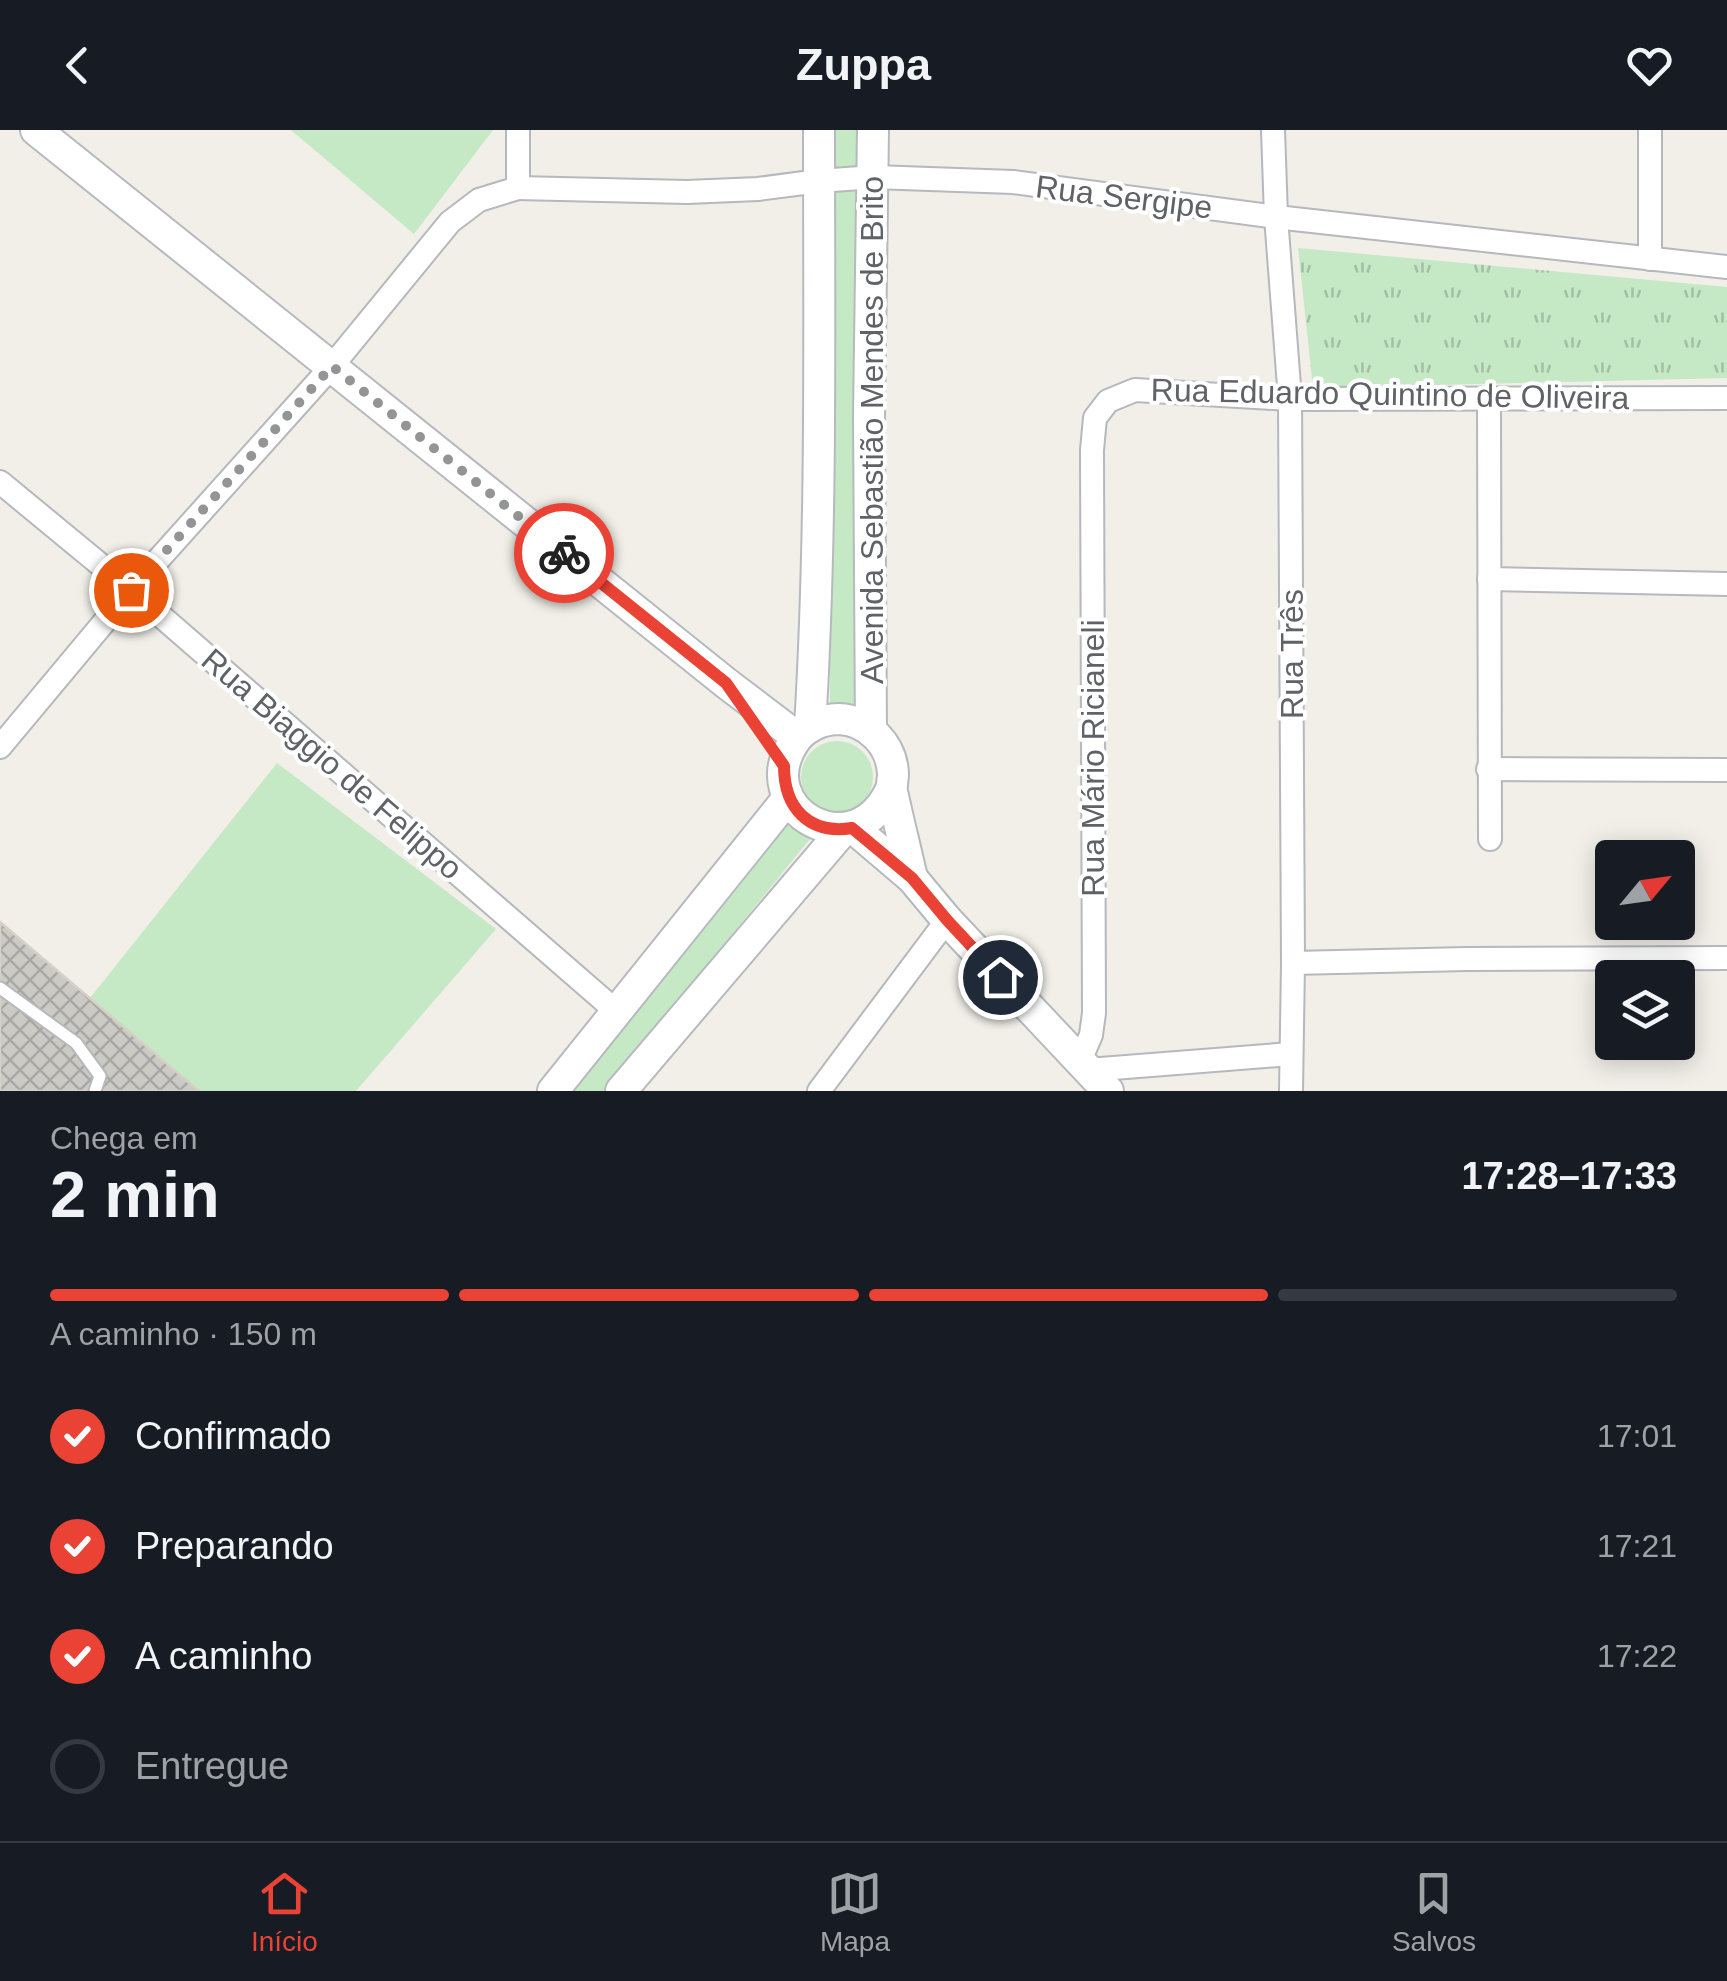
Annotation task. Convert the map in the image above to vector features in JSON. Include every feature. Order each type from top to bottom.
[{"type":"main road","points":[[36,130],[726,683],[804,732]]},
{"type":"main road","name":"Avenida Sebastião Mendes de Brito","points":[[804,732],[816,618],[819,512],[819,130]]},
{"type":"main road","name":"Avenida Sebastião Mendes de Brito","points":[[871,731],[869,415],[874,130]]},
{"type":"main road","points":[[726,683],[784,766]]},
{"type":"main road","points":[[621,1091],[848,828],[872,816],[884,804],[891,789],[890,757],[871,731],[841,719],[825,721],[804,732],[788,751],[784,782],[788,798],[812,822],[828,829],[848,828],[912,878],[1092,1075]]},
{"type":"main road","points":[[891,789],[912,878]]},
{"type":"main road","points":[[553,1091],[788,798]]},
{"type":"street","points":[[0,747],[131,590],[332,366],[450,222],[479,200],[518,188],[518,130]]},
{"type":"street","name":"Rua Três","points":[[1273,130],[1290,400],[1291,1091]]},
{"type":"street","points":[[1650,130],[1650,259]]},
{"type":"street","name":"Rua Sergipe","points":[[518,188],[687,192],[874,178],[1013,182],[1727,267]]},
{"type":"street","name":"Rua Eduardo Quintino de Oliveira","points":[[1092,450],[1095,418],[1108,401],[1135,390],[1290,400],[1727,398]]},
{"type":"street","points":[[1488,399],[1490,839]]},
{"type":"street","name":"Rua Mário Ricianeli","points":[[1092,450],[1092,1075]]},
{"type":"street","name":"Rua Biaggio de Felippo","points":[[0,482],[131,590],[616,1011]]},
{"type":"street","points":[[1489,579],[1727,584]]},
{"type":"street","points":[[1488,769],[1727,770]]},
{"type":"street","points":[[819,1091],[947,920]]},
{"type":"street","points":[[1293,962],[1727,958]]},
{"type":"street","points":[[1092,1075],[1291,1054]]},
{"type":"lane","points":[[0,988],[76,1042],[100,1076],[94,1091]]},
{"type":"green space","points":[[291,130],[493,130],[414,234]]},
{"type":"green space","points":[[827,130],[860,130],[862,705],[830,704]]},
{"type":"green space","points":[[1298,248],[1727,287],[1727,378],[1313,388]]},
{"type":"green space","points":[[837,741],[851,743],[863,751],[871,763],[871,791],[863,803],[851,811],[837,813],[823,811],[811,803],[803,791],[801,777],[803,763],[811,751],[823,743]]},
{"type":"green space","points":[[277,763],[496,929],[356,1091],[199,1091],[90,998]]},
{"type":"green space","points":[[792,814],[814,834],[604,1091],[570,1091]]},
{"type":"building","points":[[0,922],[199,1091],[0,1091]]},
{"type":"way so far","points":[[131,590],[332,366],[564,553]]},
{"type":"route","points":[[564,553],[726,683],[784,766],[788,798],[798,812],[828,829],[852,828],[912,878],[1000,977]]}]
